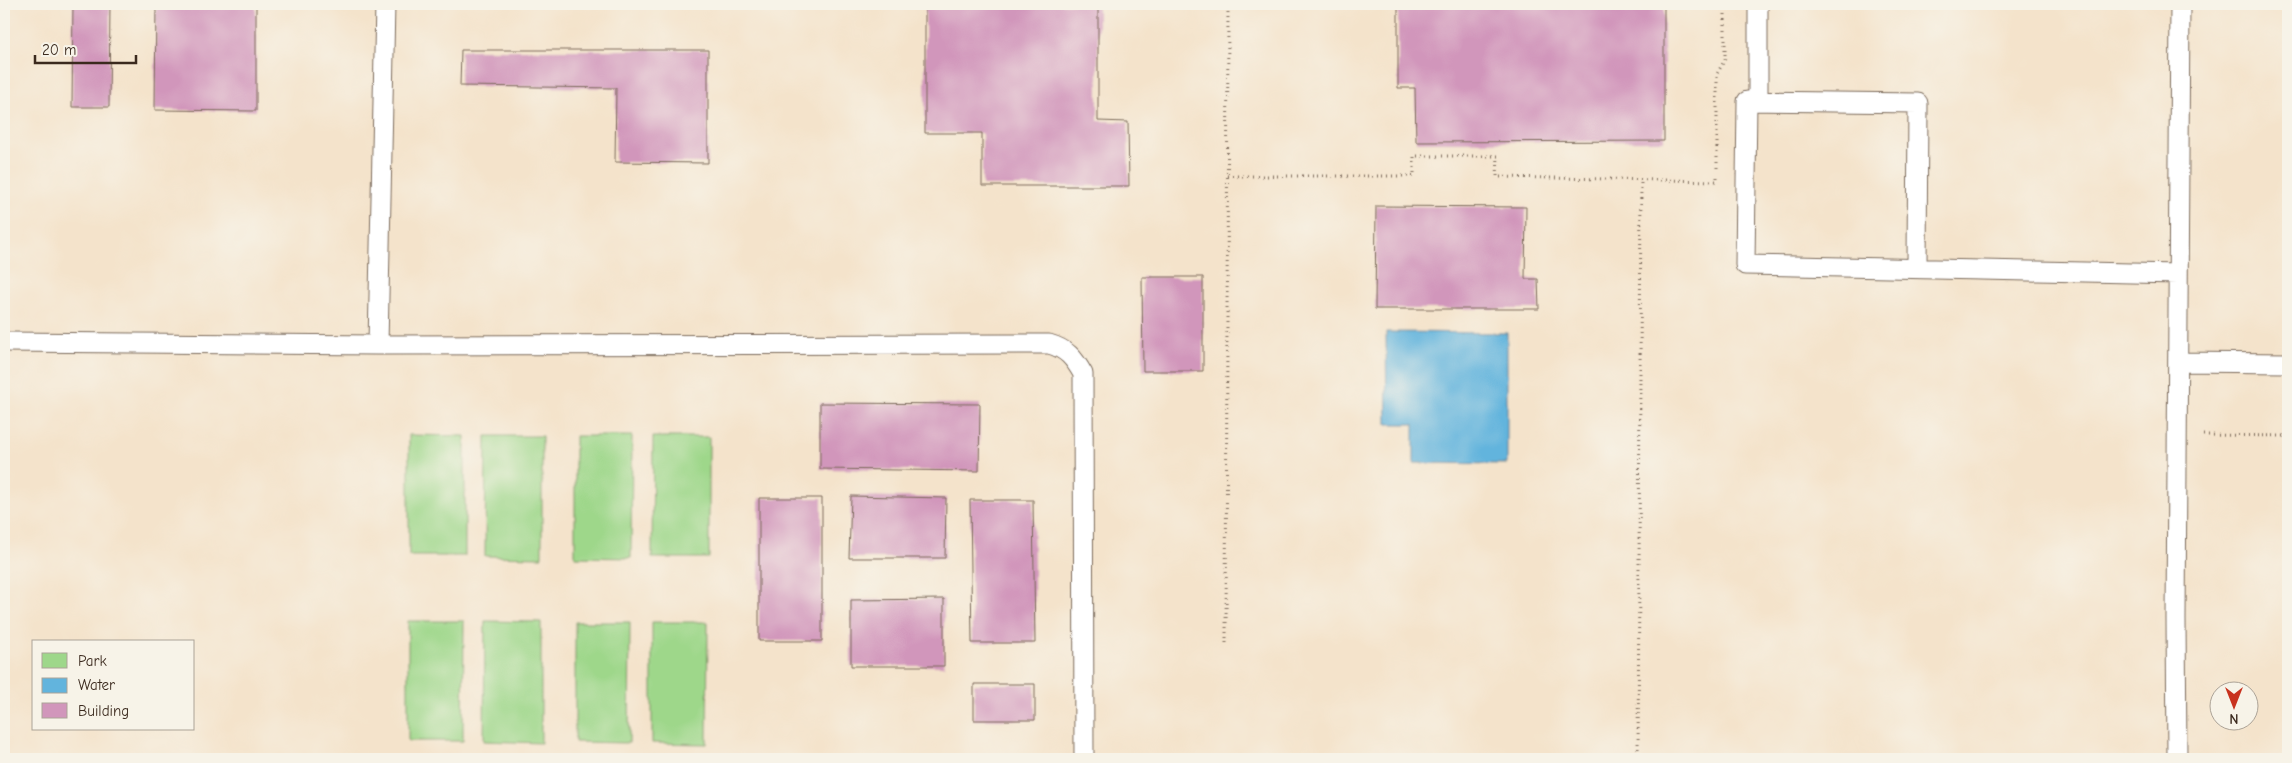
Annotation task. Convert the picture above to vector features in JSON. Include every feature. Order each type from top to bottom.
[{"type":"lane","points":[[378,345],[385,4]]},
{"type":"lane","points":[[1758,4],[1758,101]]},
{"type":"lane","points":[[2177,759],[2180,4]]},
{"type":"lane","points":[[1917,267],[1918,103],[1747,101],[1745,264],[2178,274]]},
{"type":"lane","points":[[4,342],[378,345],[1049,344],[1063,348],[1075,359],[1083,374],[1084,759]]},
{"type":"lane","points":[[2178,362],[2288,363]]},
{"type":"path","points":[[1226,643],[1228,4]]},
{"type":"path","points":[[1227,176],[1414,176],[1414,156],[1498,156],[1497,178],[1717,181],[1717,74],[1725,60],[1725,4]]},
{"type":"path","points":[[1638,759],[1641,179]]},
{"type":"path","points":[[2177,435],[2288,436]]},
{"type":"green space","points":[[409,435],[465,436],[465,556],[409,556]]},
{"type":"green space","points":[[486,436],[542,436],[542,557],[485,556]]},
{"type":"green space","points":[[575,436],[632,436],[631,558],[575,557]]},
{"type":"green space","points":[[653,437],[709,437],[709,558],[652,558]]},
{"type":"green space","points":[[408,621],[464,621],[463,741],[408,741]]},
{"type":"green space","points":[[485,621],[541,622],[541,743],[484,741]]},
{"type":"green space","points":[[575,622],[630,622],[629,743],[575,742]]},
{"type":"green space","points":[[652,622],[708,622],[707,744],[652,743]]},
{"type":"water","points":[[1386,332],[1507,333],[1507,464],[1414,463],[1414,424],[1387,424]]},
{"type":"building","points":[[73,4],[110,4],[109,107],[72,107]]},
{"type":"building","points":[[156,4],[256,4],[256,111],[155,110]]},
{"type":"building","points":[[925,4],[1098,4],[1098,121],[1128,122],[1129,186],[982,186],[982,133],[925,133]]},
{"type":"building","points":[[1398,4],[1664,4],[1664,141],[1416,142],[1415,88],[1398,88]]},
{"type":"building","points":[[461,50],[708,50],[708,163],[615,162],[616,88],[460,86]]},
{"type":"building","points":[[1376,206],[1526,207],[1525,279],[1538,279],[1539,309],[1375,309]]},
{"type":"building","points":[[1142,277],[1203,277],[1203,371],[1143,371]]},
{"type":"building","points":[[820,403],[980,404],[979,471],[820,469]]},
{"type":"building","points":[[851,496],[946,498],[945,558],[849,558]]},
{"type":"building","points":[[759,498],[822,498],[822,641],[759,641]]},
{"type":"building","points":[[970,500],[1033,500],[1035,643],[972,643]]},
{"type":"building","points":[[944,599],[944,666],[851,666],[851,600]]},
{"type":"building","points":[[974,684],[1035,684],[1035,720],[974,720]]}]
